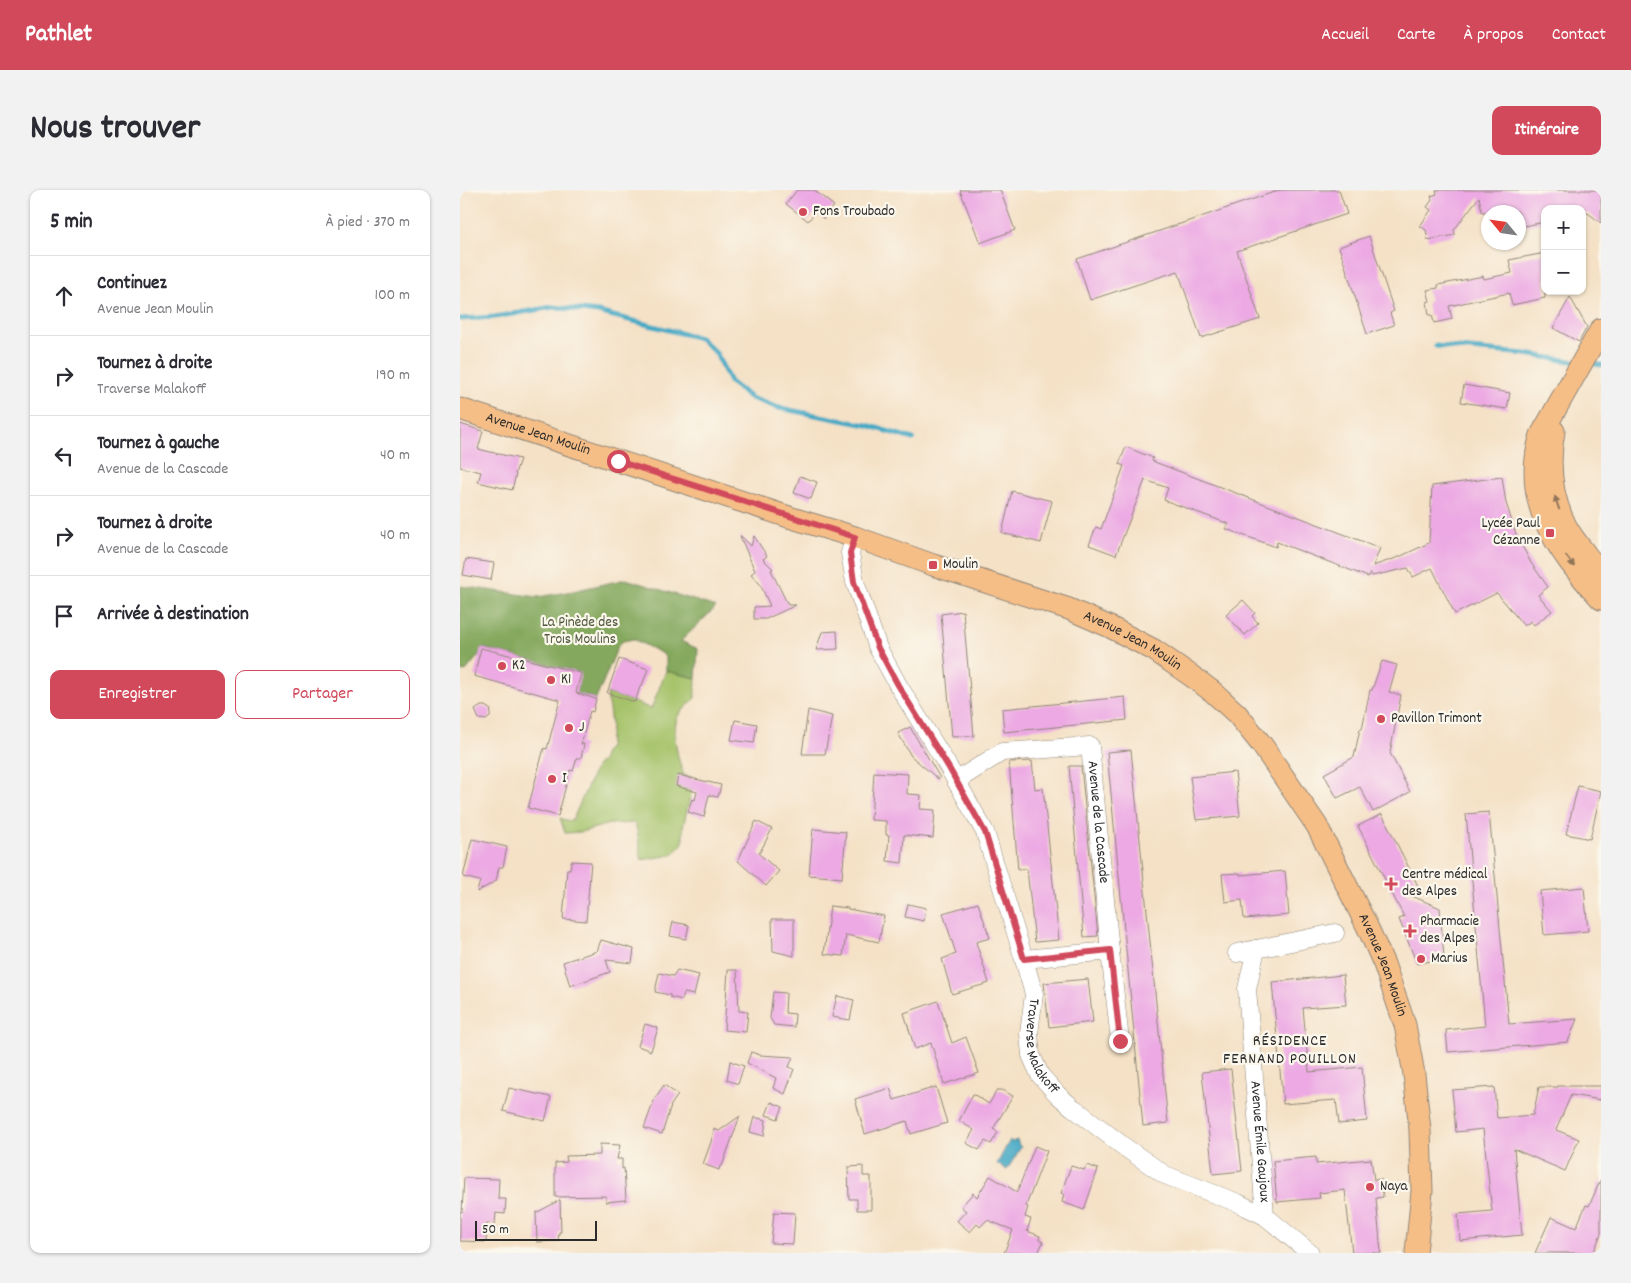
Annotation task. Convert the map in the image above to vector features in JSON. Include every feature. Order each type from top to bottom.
[{"type":"main road","points":[[1598,336],[1541,435],[1536,451],[1535,488],[1540,508],[1554,542],[1601,598]]},
{"type":"main road","points":[[1570,383],[1554,431],[1551,451],[1551,476],[1556,503],[1567,527],[1601,574]]},
{"type":"main road","name":"Avenue Jean Moulin","points":[[460,409],[855,537],[933,565],[1032,595],[1069,609],[1110,626],[1154,650],[1194,677],[1237,714],[1262,745],[1317,826],[1384,964],[1405,1025],[1414,1074],[1420,1130],[1422,1191],[1416,1253]]},
{"type":"main road","points":[[1567,527],[1601,546]]},
{"type":"street","name":"Traverse Malakoff","points":[[855,537],[850,553],[854,582],[878,648],[985,832],[1034,994],[1029,1034],[1031,1055],[1040,1075],[1058,1095],[1074,1108],[1123,1146],[1165,1175],[1238,1203],[1265,1216],[1310,1253]]},
{"type":"street","name":"Avenue de la Cascade","points":[[956,781],[1002,752],[1090,746],[1120,1041]]},
{"type":"street","points":[[1237,953],[1335,933]]},
{"type":"street","name":"Avenue Émile Gaujoux","points":[[1256,949],[1247,989],[1265,1216]]},
{"type":"street","points":[[1024,959],[1110,950]]},
{"type":"green space","name":"La Pinède des Trois Moulins","points":[[626,579],[716,607],[681,641],[698,649],[696,678],[666,671],[666,659],[663,654],[633,639],[623,641],[618,646],[596,699],[576,693],[580,673],[482,648],[480,654],[465,672],[460,671],[460,586],[538,597]]},
{"type":"green space","points":[[666,671],[696,678],[695,698],[678,716],[675,729],[676,746],[682,769],[684,775],[691,777],[693,785],[683,827],[683,843],[672,855],[641,860],[635,823],[609,824],[581,832],[565,833],[560,818],[569,821],[573,819],[597,765],[602,761],[606,750],[609,748],[611,725],[607,693],[651,709]]},
{"type":"water","points":[[1010,1140],[1012,1142],[1017,1140],[1021,1147],[1007,1170],[997,1164]]},
{"type":"building","name":"Fons Troubado","points":[[797,190],[814,190],[834,206],[824,219],[816,212],[808,221],[786,204]]},
{"type":"building","points":[[960,190],[1000,190],[1015,230],[980,243]]},
{"type":"building","points":[[1280,190],[1339,190],[1347,214],[1237,251],[1260,319],[1201,338],[1178,271],[1090,300],[1077,259]]},
{"type":"building","points":[[1436,190],[1601,190],[1601,223],[1586,213],[1586,205],[1541,205],[1541,223],[1526,226],[1526,205],[1481,205],[1481,207],[1479,197],[1454,230],[1455,235],[1428,240],[1426,230],[1420,226],[1431,210],[1427,207],[1432,200],[1431,196],[1437,194]]},
{"type":"building","points":[[1369,236],[1394,311],[1390,313],[1394,325],[1367,334],[1339,247]]},
{"type":"building","points":[[1541,254],[1541,295],[1545,295],[1545,298],[1512,305],[1509,293],[1449,306],[1452,319],[1434,323],[1432,315],[1429,315],[1427,302],[1430,301],[1427,290],[1438,288],[1438,285],[1483,276],[1484,279],[1512,273],[1509,260]]},
{"type":"building","points":[[1570,297],[1587,327],[1579,342],[1553,328]]},
{"type":"building","points":[[1464,385],[1510,393],[1507,409],[1461,402]]},
{"type":"building","points":[[460,424],[483,431],[478,449],[520,459],[512,490],[478,482],[481,472],[460,467]]},
{"type":"building","points":[[1126,447],[1153,458],[1152,461],[1380,548],[1373,566],[1399,557],[1429,543],[1432,486],[1502,477],[1506,503],[1516,534],[1531,563],[1548,587],[1538,595],[1552,611],[1534,625],[1531,621],[1524,626],[1497,593],[1455,614],[1432,568],[1413,577],[1408,568],[1372,576],[1370,572],[1368,577],[1277,542],[1276,547],[1226,529],[1229,524],[1164,500],[1168,488],[1145,480],[1116,555],[1089,545],[1096,527],[1101,529],[1124,466],[1119,464]]},
{"type":"building","points":[[800,476],[817,482],[811,499],[794,493]]},
{"type":"building","points":[[1012,491],[1052,501],[1041,543],[1002,533]]},
{"type":"building","points":[[740,536],[751,546],[754,536],[767,556],[763,559],[773,569],[771,570],[788,605],[796,605],[766,619],[754,619],[754,607],[770,606],[760,584],[751,574],[755,571]]},
{"type":"building","points":[[466,559],[494,563],[491,580],[463,575]]},
{"type":"building","points":[[1243,600],[1255,613],[1252,616],[1258,623],[1245,635],[1226,615]]},
{"type":"building","points":[[963,611],[974,736],[952,737],[941,614]]},
{"type":"building","points":[[837,631],[838,649],[816,650],[822,632]]},
{"type":"building","points":[[481,648],[581,673],[576,693],[596,699],[593,712],[590,711],[581,744],[584,744],[581,758],[577,758],[573,771],[570,770],[558,816],[528,808],[544,748],[547,749],[560,700],[474,676]]},
{"type":"building","points":[[619,659],[648,669],[635,702],[607,693]]},
{"type":"building","points":[[1382,661],[1397,665],[1389,692],[1401,695],[1390,753],[1410,792],[1373,812],[1360,787],[1337,798],[1324,774],[1354,757],[1370,690],[1372,690]]},
{"type":"building","points":[[1125,697],[1127,720],[1004,732],[1002,709]]},
{"type":"building","points":[[481,706],[491,710],[490,717],[486,720],[479,719],[475,710]]},
{"type":"building","points":[[808,710],[832,716],[825,754],[802,754]]},
{"type":"building","points":[[735,720],[757,724],[754,743],[731,740]]},
{"type":"building","points":[[910,727],[940,778],[938,779],[911,756],[898,733]]},
{"type":"building","points":[[1131,750],[1168,1123],[1143,1126],[1107,752]]},
{"type":"building","points":[[1032,761],[1035,789],[1043,788],[1059,940],[1035,942],[1027,869],[1018,870],[1009,762]]},
{"type":"building","points":[[1069,766],[1081,766],[1098,936],[1084,937]]},
{"type":"building","points":[[874,772],[908,774],[907,794],[921,795],[920,809],[935,810],[933,838],[904,835],[902,863],[887,861],[889,835],[886,835],[886,821],[871,820]]},
{"type":"building","points":[[1235,772],[1240,816],[1196,820],[1190,777]]},
{"type":"building","points":[[678,775],[721,785],[718,797],[709,795],[704,817],[688,812],[692,799],[695,800],[697,792],[676,786]]},
{"type":"building","points":[[1578,786],[1601,791],[1590,839],[1566,834]]},
{"type":"building","points":[[1489,812],[1509,1024],[1577,1019],[1568,1042],[1448,1052],[1446,1030],[1485,1026],[1466,814]]},
{"type":"building","points":[[1382,814],[1418,886],[1405,893],[1440,908],[1444,958],[1417,964],[1399,919],[1404,917],[1358,826]]},
{"type":"building","points":[[756,821],[772,829],[759,854],[779,871],[766,886],[738,861]]},
{"type":"building","points":[[813,829],[846,832],[842,878],[809,875]]},
{"type":"building","points":[[472,839],[507,847],[503,867],[499,867],[496,881],[477,892],[480,881],[463,877]]},
{"type":"building","points":[[571,861],[591,862],[586,921],[563,919],[567,869],[570,869]]},
{"type":"building","points":[[1285,871],[1289,915],[1244,919],[1242,900],[1225,902],[1222,874],[1240,873],[1240,875]]},
{"type":"building","points":[[1584,887],[1588,931],[1544,935],[1540,891]]},
{"type":"building","points":[[978,903],[990,938],[976,942],[989,983],[952,994],[942,959],[956,954],[943,913]]},
{"type":"building","points":[[908,904],[926,908],[924,921],[905,917]]},
{"type":"building","points":[[830,906],[884,916],[879,942],[846,935],[843,956],[824,954]]},
{"type":"building","points":[[772,919],[794,919],[794,956],[773,951]]},
{"type":"building","points":[[673,922],[689,925],[686,939],[670,936]]},
{"type":"building","points":[[601,940],[634,949],[632,963],[606,960],[610,972],[570,986],[563,962],[597,951]]},
{"type":"building","points":[[677,970],[699,975],[694,995],[684,993],[682,1000],[655,992],[659,973],[673,976]]},
{"type":"building","points":[[728,970],[737,970],[739,1011],[748,1012],[746,1032],[724,1030]]},
{"type":"building","points":[[1343,975],[1346,1005],[1303,1008],[1309,1072],[1362,1067],[1367,1121],[1339,1124],[1336,1100],[1283,1104],[1272,982]]},
{"type":"building","points":[[1088,979],[1093,1022],[1049,1027],[1044,983]]},
{"type":"building","points":[[773,992],[786,993],[785,1013],[795,1014],[794,1027],[774,1025],[770,1018]]},
{"type":"building","points":[[837,996],[854,1000],[850,1020],[832,1017]]},
{"type":"building","points":[[938,1001],[952,1043],[966,1037],[979,1073],[944,1084],[931,1043],[915,1049],[904,1013]]},
{"type":"building","points":[[645,1024],[658,1028],[651,1051],[638,1046]]},
{"type":"building","points":[[751,1052],[760,1055],[793,1057],[789,1067],[794,1069],[785,1094],[773,1088],[776,1078],[747,1063]]},
{"type":"building","points":[[730,1061],[744,1066],[738,1084],[727,1080]]},
{"type":"building","points":[[1231,1069],[1242,1171],[1213,1174],[1202,1072]]},
{"type":"building","points":[[664,1085],[678,1095],[671,1105],[662,1134],[644,1128],[655,1098]]},
{"type":"building","points":[[1601,1086],[1601,1100],[1571,1095],[1556,1130],[1579,1139],[1565,1171],[1514,1149],[1522,1235],[1460,1241],[1458,1214],[1492,1211],[1483,1129],[1456,1132],[1452,1090],[1494,1087],[1497,1118],[1533,1115],[1539,1087]]},
{"type":"building","points":[[936,1087],[947,1123],[911,1134],[907,1121],[865,1134],[855,1099],[890,1088],[894,1100]]},
{"type":"building","points":[[509,1088],[551,1097],[545,1121],[503,1111]]},
{"type":"building","points":[[997,1090],[1002,1090],[1013,1096],[993,1129],[998,1132],[991,1144],[985,1141],[979,1150],[966,1143],[974,1130],[959,1121],[973,1094],[989,1104]]},
{"type":"building","points":[[771,1102],[783,1107],[778,1119],[766,1115]]},
{"type":"building","points":[[740,1116],[719,1170],[703,1164],[714,1129],[719,1131]]},
{"type":"building","points":[[754,1117],[766,1120],[764,1136],[750,1132]]},
{"type":"building","points":[[600,1144],[620,1145],[617,1159],[622,1159],[622,1169],[624,1168],[626,1200],[606,1202],[606,1196],[555,1197],[555,1163],[567,1162],[566,1156],[600,1155]]},
{"type":"building","points":[[1035,1146],[1047,1151],[1026,1206],[1028,1207],[1025,1217],[1031,1219],[1027,1231],[1040,1236],[1039,1240],[1043,1242],[1038,1253],[1004,1253],[1013,1230],[987,1220],[980,1227],[977,1224],[970,1232],[957,1221],[966,1211],[961,1207],[973,1193],[977,1197],[990,1176],[1017,1192]]},
{"type":"building","points":[[1316,1157],[1316,1164],[1371,1159],[1374,1180],[1381,1179],[1383,1197],[1376,1198],[1381,1253],[1352,1253],[1345,1190],[1319,1193],[1320,1198],[1277,1202],[1273,1161]]},
{"type":"building","points":[[1087,1165],[1098,1169],[1084,1210],[1062,1202],[1064,1194],[1061,1193],[1071,1166],[1084,1170]]},
{"type":"building","points":[[863,1166],[863,1176],[871,1176],[871,1210],[857,1210],[857,1199],[849,1199],[848,1167]]},
{"type":"building","points":[[464,1178],[499,1179],[498,1199],[506,1199],[505,1214],[496,1213],[495,1224],[487,1223],[486,1242],[460,1241],[460,1211],[462,1212]]},
{"type":"building","points":[[1601,1179],[1601,1234],[1593,1253],[1535,1253],[1551,1217],[1576,1228],[1586,1205],[1589,1206]]},
{"type":"building","points":[[560,1200],[561,1232],[559,1232],[558,1241],[537,1242],[536,1213]]},
{"type":"building","points":[[774,1212],[795,1213],[793,1244],[771,1243]]},
{"type":"waterway","points":[[460,319],[495,317],[553,307],[598,312],[700,338],[716,353],[730,382],[751,398],[779,408],[867,425],[913,439]]},
{"type":"waterway","points":[[1436,346],[1525,354],[1577,362]]},
{"type":"waterway","points":[[1588,363],[1601,365]]},
{"type":"place","name":"Fons Troubado","points":[[803,212]]},
{"type":"place","name":"Lycée Paul Cézanne","points":[[1550,533]]},
{"type":"place","name":"Moulin","points":[[933,565]]},
{"type":"place","name":"K2","points":[[502,666]]},
{"type":"place","name":"K1","points":[[551,680]]},
{"type":"place","name":"Pavillon Trimont","points":[[1381,719]]},
{"type":"place","name":"J","points":[[569,728]]},
{"type":"place","name":"I","points":[[552,779]]},
{"type":"place","name":"Centre médical des Alpes","points":[[1391,884]]},
{"type":"place","name":"Pharmacie des Alpes","points":[[1410,931]]},
{"type":"place","name":"Marius","points":[[1421,959]]},
{"type":"place","name":"Naya","points":[[1370,1187]]},
{"type":"district","name":"RÉSIDENCE FERNAND POUILLON","points":[[1290,1050]]},
{"type":"route","points":[[618,461],[855,537],[850,553],[854,582],[878,648],[985,832],[1024,959],[1110,950],[1120,1041]]}]
